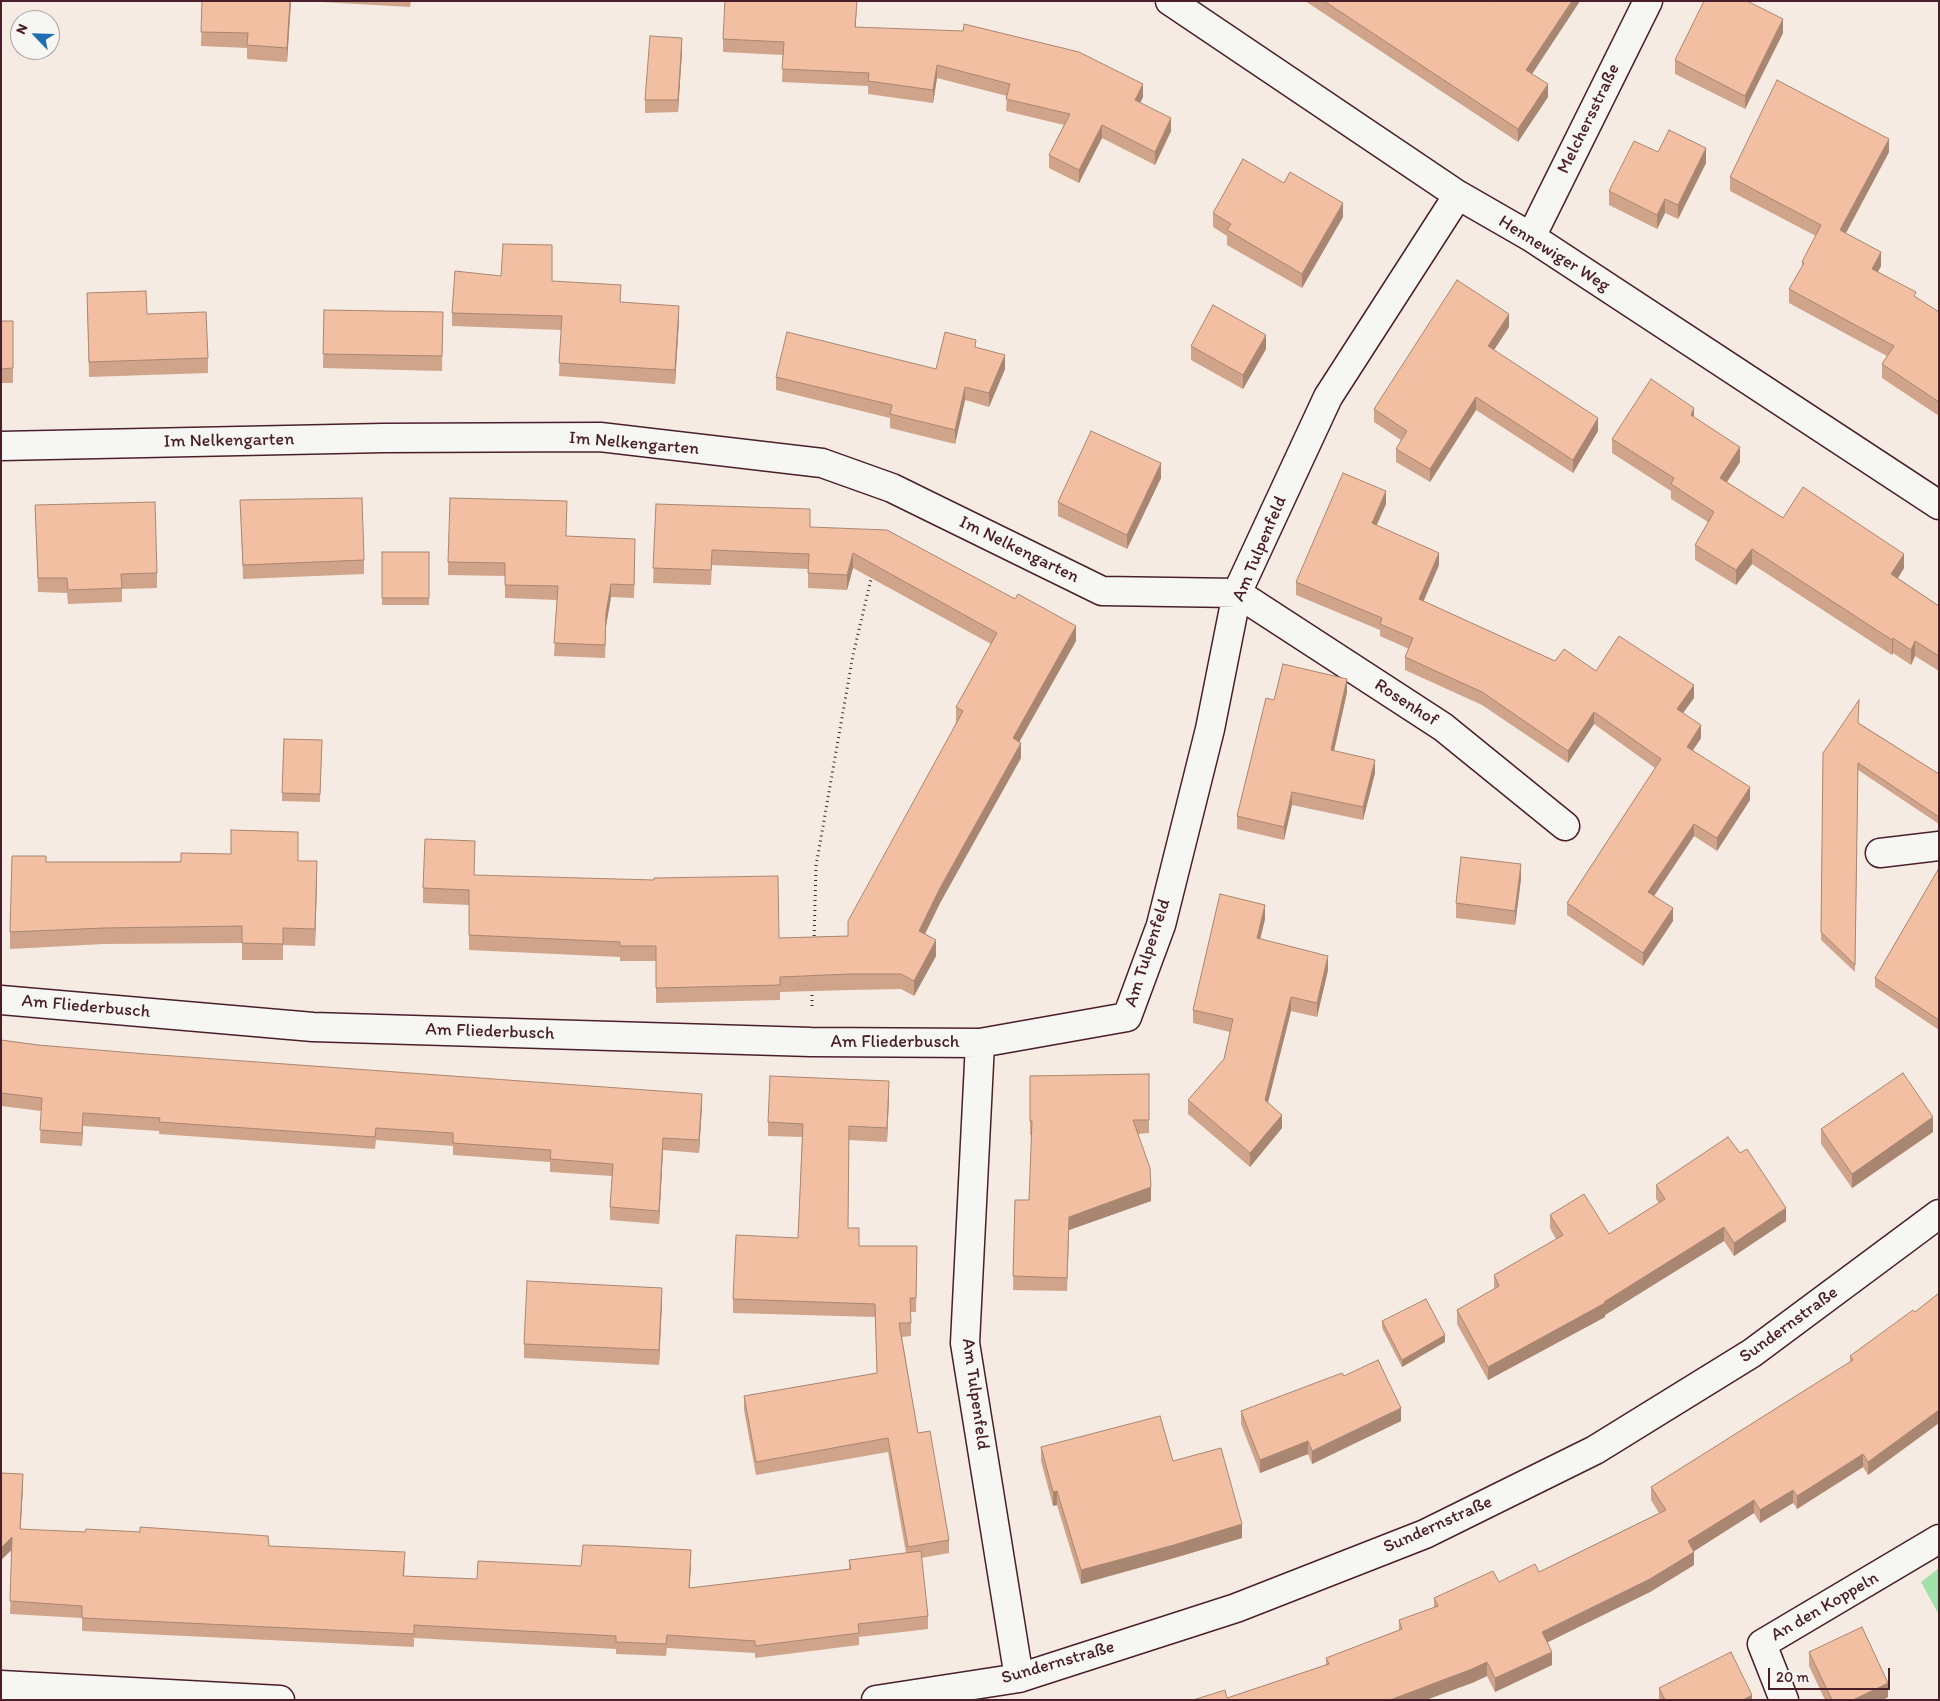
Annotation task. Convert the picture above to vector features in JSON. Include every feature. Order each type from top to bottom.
[{"type":"street","name":"Hennewiger Weg","points":[[1170,1],[1458,196],[1531,237],[1939,505]]},
{"type":"street","name":"Melchersstraße","points":[[1531,237],[1648,1]]},
{"type":"street","name":"Am Tulpenfeld","points":[[1019,1678],[965,1343],[980,1043],[1127,1017],[1160,925],[1210,729],[1237,593],[1328,397],[1458,196]]},
{"type":"street","name":"Im Nelkengarten","points":[[1,446],[374,439],[600,438],[822,463],[892,488],[1102,591],[1237,593]]},
{"type":"street","name":"Rosenhof","points":[[1237,593],[1443,727],[1565,826]]},
{"type":"street","points":[[1880,853],[1939,846]]},
{"type":"street","name":"Am Fliederbusch","points":[[1,1000],[313,1027],[811,1042],[980,1043]]},
{"type":"street","name":"Sundernstraße","points":[[876,1700],[1019,1678],[1236,1608],[1425,1534],[1595,1450],[1752,1353],[1939,1214]]},
{"type":"street","name":"An den Koppeln","points":[[1784,1700],[1762,1644],[1939,1539]]},
{"type":"street","points":[[1,1685],[66,1694],[280,1700]]},
{"type":"path","points":[[814,944],[816,866],[853,655],[873,571]]},
{"type":"path","points":[[811,1042],[812,983]]},
{"type":"green space","points":[[1939,1568],[1939,1615],[1921,1582]]},
{"type":"building","points":[[202,1],[290,1],[287,48],[247,45],[248,33],[201,32]]},
{"type":"building","points":[[725,1],[857,1],[855,27],[963,31],[964,24],[1079,52],[1143,84],[1135,100],[1171,118],[1155,152],[1102,125],[1079,170],[1049,155],[1070,114],[1006,99],[1010,84],[937,65],[933,90],[868,81],[869,73],[782,69],[784,42],[723,39]]},
{"type":"building","points":[[1324,1],[1572,1],[1526,70],[1548,84],[1518,129]]},
{"type":"building","points":[[1704,1],[1747,1],[1783,19],[1745,96],[1675,60]]},
{"type":"building","points":[[650,36],[682,38],[678,100],[645,100]]},
{"type":"building","points":[[1777,80],[1889,139],[1840,230],[1881,252],[1872,269],[1916,292],[1914,296],[1939,312],[1939,402],[1882,364],[1894,346],[1789,289],[1804,263],[1802,262],[1821,225],[1730,177]]},
{"type":"building","points":[[1669,130],[1706,148],[1678,205],[1665,199],[1657,215],[1609,191],[1634,141],[1658,152]]},
{"type":"building","points":[[1243,159],[1284,183],[1290,172],[1343,203],[1302,274],[1227,230],[1231,224],[1213,213]]},
{"type":"building","points":[[503,244],[552,245],[552,281],[621,285],[620,302],[679,306],[675,370],[559,363],[562,316],[452,313],[455,271],[501,276]]},
{"type":"building","points":[[1457,280],[1509,314],[1488,346],[1598,418],[1573,460],[1476,397],[1430,469],[1396,449],[1407,431],[1374,409]]},
{"type":"building","points":[[146,291],[147,314],[206,312],[208,358],[89,362],[87,293]]},
{"type":"building","points":[[1213,305],[1266,335],[1243,375],[1191,346]]},
{"type":"building","points":[[324,310],[443,312],[442,356],[323,354]]},
{"type":"building","points":[[1,321],[13,321],[13,368],[1,369]]},
{"type":"building","points":[[787,332],[936,369],[945,332],[976,340],[975,347],[1005,355],[989,393],[965,387],[955,430],[890,414],[892,405],[776,377]]},
{"type":"building","points":[[1651,379],[1694,408],[1691,415],[1740,447],[1720,478],[1783,518],[1803,487],[1904,554],[1891,574],[1939,606],[1939,656],[1915,641],[1911,650],[1893,638],[1892,640],[1752,549],[1736,570],[1695,545],[1714,512],[1671,484],[1674,478],[1612,439]]},
{"type":"building","points":[[1091,431],[1161,463],[1127,535],[1058,502]]},
{"type":"building","points":[[1343,473],[1386,491],[1372,523],[1439,553],[1419,599],[1555,661],[1564,649],[1596,671],[1619,636],[1694,685],[1677,709],[1701,725],[1687,747],[1750,787],[1717,838],[1694,824],[1648,892],[1673,908],[1643,953],[1567,903],[1661,759],[1594,712],[1568,751],[1482,692],[1405,657],[1413,638],[1380,624],[1382,618],[1296,582]]},
{"type":"building","points":[[362,498],[364,560],[243,565],[240,500]]},
{"type":"building","points":[[450,498],[567,501],[566,536],[635,539],[634,585],[611,584],[606,613],[605,645],[554,643],[558,586],[505,585],[505,563],[448,562]]},
{"type":"building","points":[[155,502],[157,573],[121,574],[122,588],[68,590],[67,578],[38,578],[35,505]]},
{"type":"building","points":[[656,504],[810,509],[810,527],[887,530],[1015,599],[1018,594],[1076,626],[1013,738],[1021,743],[940,888],[919,931],[936,940],[914,981],[901,974],[849,974],[780,977],[780,985],[656,988],[656,946],[620,946],[620,942],[469,935],[469,890],[423,888],[425,839],[475,841],[474,875],[654,880],[654,878],[778,876],[779,938],[848,936],[848,921],[963,711],[956,707],[997,633],[853,553],[847,575],[808,573],[809,554],[712,550],[711,570],[653,568]]},
{"type":"building","points":[[382,552],[429,552],[429,598],[382,598]]},
{"type":"building","points":[[1283,664],[1347,679],[1331,750],[1375,760],[1363,807],[1292,792],[1284,827],[1237,816],[1266,698],[1274,700]]},
{"type":"building","points":[[1859,700],[1858,723],[1939,774],[1939,817],[1858,763],[1855,965],[1821,932],[1823,753]]},
{"type":"building","points":[[284,739],[322,740],[320,794],[282,793]]},
{"type":"building","points":[[231,830],[298,832],[298,861],[317,861],[315,929],[283,928],[283,944],[242,943],[242,926],[104,928],[10,932],[12,856],[46,856],[46,862],[181,862],[181,853],[231,854]]},
{"type":"building","points":[[1461,857],[1521,864],[1515,911],[1456,903]]},
{"type":"building","points":[[1939,868],[1939,1020],[1875,978]]},
{"type":"building","points":[[1220,894],[1265,905],[1257,938],[1328,956],[1317,1003],[1291,997],[1265,1100],[1282,1115],[1250,1153],[1188,1100],[1224,1059],[1233,1019],[1193,1010]]},
{"type":"building","points":[[1,1040],[146,1054],[702,1094],[699,1140],[663,1138],[659,1211],[610,1207],[613,1164],[550,1159],[551,1150],[453,1143],[453,1133],[376,1128],[375,1137],[159,1122],[160,1118],[83,1113],[82,1133],[40,1130],[42,1098],[1,1093]]},
{"type":"building","points":[[1903,1073],[1933,1117],[1852,1174],[1821,1129]]},
{"type":"building","points":[[1149,1074],[1149,1120],[1133,1120],[1150,1168],[1151,1187],[1069,1217],[1067,1278],[1013,1276],[1015,1200],[1029,1200],[1032,1121],[1030,1121],[1030,1076]]},
{"type":"building","points":[[770,1076],[889,1081],[887,1128],[849,1126],[848,1228],[859,1228],[859,1246],[917,1246],[916,1298],[910,1298],[911,1323],[899,1323],[918,1433],[930,1431],[949,1540],[908,1547],[888,1438],[756,1462],[744,1396],[877,1373],[875,1304],[733,1299],[736,1235],[798,1238],[803,1124],[768,1122]]},
{"type":"building","points":[[1728,1137],[1740,1153],[1747,1149],[1786,1208],[1734,1243],[1724,1227],[1605,1303],[1488,1367],[1457,1310],[1499,1286],[1494,1275],[1563,1235],[1550,1215],[1584,1194],[1609,1234],[1665,1199],[1656,1185]]},
{"type":"building","points":[[527,1281],[662,1288],[659,1350],[524,1344]]},
{"type":"building","points":[[1939,1293],[1939,1410],[1868,1462],[1863,1454],[1797,1496],[1793,1490],[1760,1510],[1754,1500],[1688,1541],[1694,1552],[1650,1579],[1542,1632],[1552,1652],[1495,1678],[1487,1662],[1390,1700],[1193,1700],[1225,1690],[1227,1698],[1329,1664],[1326,1658],[1402,1629],[1399,1620],[1438,1606],[1434,1598],[1493,1571],[1499,1582],[1535,1564],[1539,1572],[1666,1510],[1651,1487],[1853,1360],[1850,1356],[1913,1310],[1915,1312]]},
{"type":"building","points":[[1426,1299],[1445,1335],[1402,1360],[1382,1321]]},
{"type":"building","points":[[1378,1360],[1401,1408],[1312,1451],[1308,1441],[1260,1460],[1241,1411],[1342,1373],[1344,1376]]},
{"type":"building","points":[[1160,1416],[1173,1461],[1221,1448],[1242,1524],[1174,1545],[1081,1570],[1057,1491],[1053,1492],[1041,1447]]},
{"type":"building","points":[[1,1473],[23,1474],[20,1529],[85,1532],[86,1529],[140,1532],[140,1527],[268,1536],[269,1546],[405,1552],[403,1576],[477,1579],[478,1561],[581,1566],[583,1545],[615,1546],[691,1550],[689,1588],[851,1569],[849,1560],[921,1551],[928,1616],[858,1624],[859,1633],[755,1646],[755,1641],[667,1635],[666,1644],[616,1642],[616,1636],[414,1625],[414,1634],[82,1618],[82,1606],[10,1601],[12,1537],[1,1548]]},
{"type":"building","points":[[1862,1627],[1888,1683],[1853,1700],[1832,1700],[1809,1652]]},
{"type":"building","points":[[1731,1652],[1752,1695],[1743,1700],[1665,1700],[1659,1688]]}]
